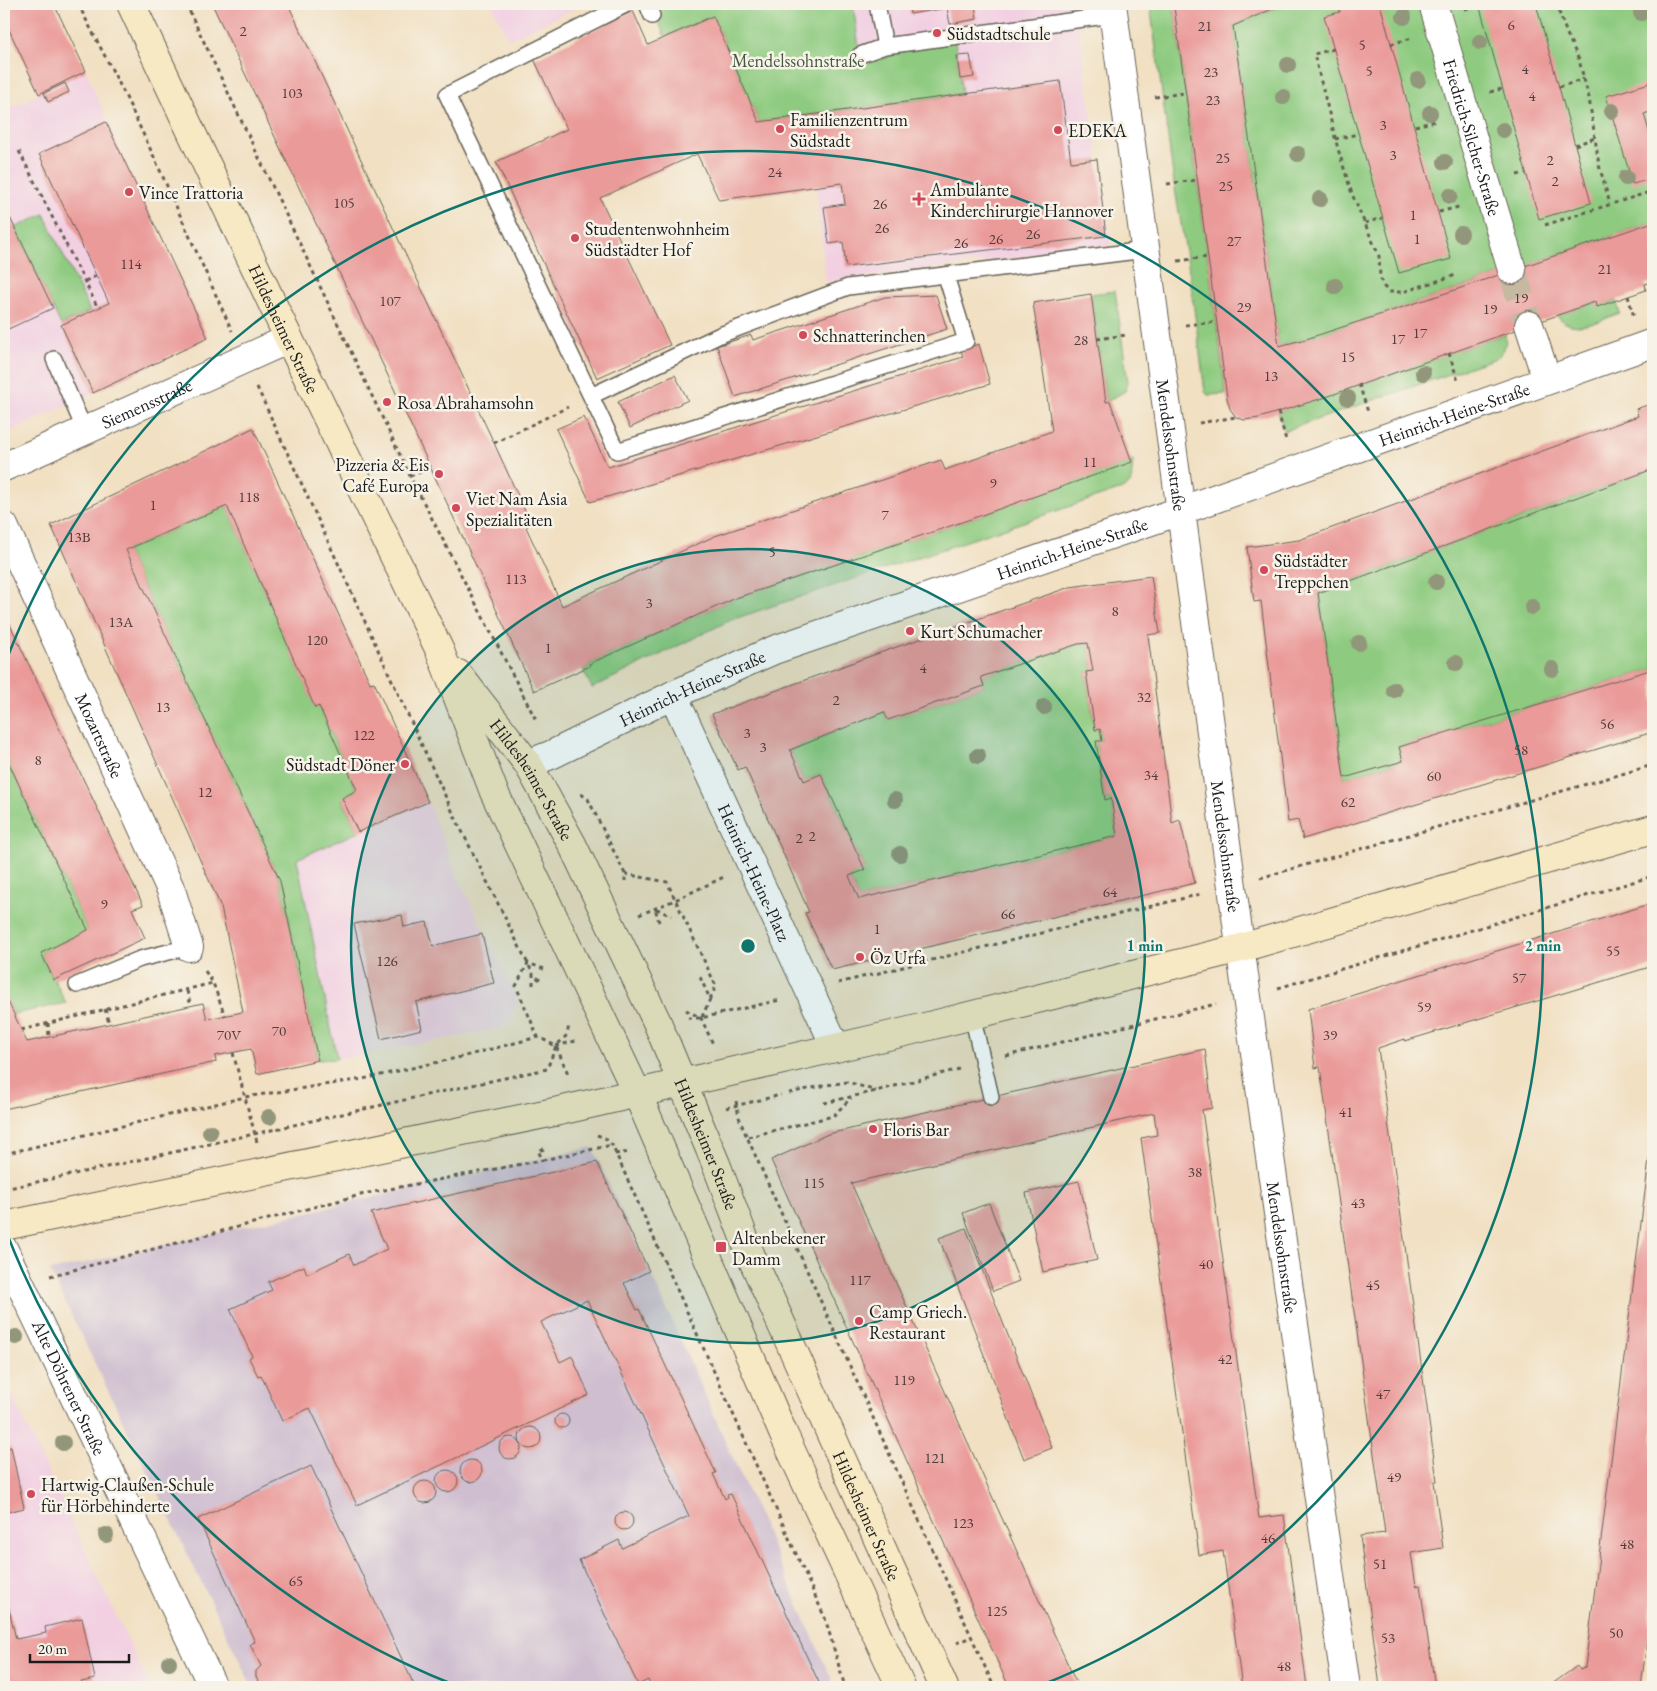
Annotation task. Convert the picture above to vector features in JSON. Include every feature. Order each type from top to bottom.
[{"type":"main road","name":"Hildesheimer Straße","points":[[131,4],[289,339],[440,651],[494,792],[638,1093],[783,1433],[900,1687]]},
{"type":"main road","name":"Hildesheimer Straße","points":[[440,651],[528,764],[572,844],[657,1022],[716,1164],[751,1256],[944,1687]]},
{"type":"main road","points":[[4,1226],[582,1106],[836,1048],[1241,948],[1653,829]]},
{"type":"street","name":"Friedrich-Silcher-Straße","points":[[1433,4],[1512,270]]},
{"type":"street","name":"Mendelssohnstraße","points":[[1112,10],[1180,511],[1346,1687]]},
{"type":"street","points":[[1529,325],[1547,380]]},
{"type":"street","name":"Siemensstraße","points":[[4,468],[289,339]]},
{"type":"street","name":"Heinrich-Heine-Straße","points":[[528,764],[553,754],[673,695],[774,650],[1180,511],[1653,343]]},
{"type":"street","name":"Mozartstraße","points":[[4,526],[171,890],[188,947]]},
{"type":"street","name":"Heinrich-Heine-Platz","points":[[673,695],[836,1048]]},
{"type":"street","name":"Alte Döhrener Straße","points":[[4,1250],[213,1687]]},
{"type":"lane","points":[[627,4],[447,95],[617,451],[966,341],[946,276]]},
{"type":"lane","points":[[877,4],[885,46]]},
{"type":"lane","points":[[860,55],[885,46],[1112,10]]},
{"type":"lane","points":[[592,396],[718,330],[848,287],[1145,250]]},
{"type":"lane","points":[[54,358],[85,432]]},
{"type":"lane","points":[[77,985],[140,959],[188,947]]},
{"type":"lane","points":[[972,1015],[991,1097]]},
{"type":"path","points":[[78,4],[123,91],[154,157],[244,360],[454,815],[533,974],[542,982]]},
{"type":"path","points":[[186,4],[410,476],[567,783],[588,800],[625,874],[667,882],[716,986],[701,1018],[738,1106],[739,1117],[994,1687]]},
{"type":"path","points":[[1556,4],[1579,60],[1599,165],[1610,204]]},
{"type":"path","points":[[1334,48],[1314,54],[1352,194],[1379,256],[1380,278],[1384,287],[1390,292],[1404,292],[1456,274]]},
{"type":"path","points":[[1559,87],[1584,79]]},
{"type":"path","points":[[1336,139],[1358,134]]},
{"type":"path","points":[[1575,145],[1595,138]]},
{"type":"path","points":[[19,151],[98,308]]},
{"type":"path","points":[[1544,225],[1653,191]]},
{"type":"path","points":[[1364,223],[1382,218]]},
{"type":"path","points":[[85,281],[96,276]]},
{"type":"path","points":[[494,443],[592,396]]},
{"type":"path","points":[[410,476],[432,468]]},
{"type":"path","points":[[657,1022],[676,1018],[701,1018],[787,998],[809,990],[1233,886],[1653,765]]},
{"type":"path","points":[[636,917],[751,864]]},
{"type":"path","points":[[824,1103],[1248,997],[1653,876]]},
{"type":"path","points":[[655,908],[671,916]]},
{"type":"path","points":[[655,908],[659,922]]},
{"type":"path","points":[[188,947],[213,983],[225,1016]]},
{"type":"path","points":[[528,963],[516,986],[538,1037],[556,1046],[592,1133],[605,1138],[612,1145],[825,1618],[845,1687]]},
{"type":"path","points":[[533,974],[533,985]]},
{"type":"path","points":[[700,977],[710,1000]]},
{"type":"path","points":[[21,1030],[213,983]]},
{"type":"path","points":[[186,991],[191,1006]]},
{"type":"path","points":[[105,1009],[109,1023]]},
{"type":"path","points":[[48,1023],[49,1037]]},
{"type":"path","points":[[556,1046],[608,1033]]},
{"type":"path","points":[[4,1154],[245,1097],[364,1078],[460,1057],[538,1037]]},
{"type":"path","points":[[4,1189],[149,1159],[254,1133],[548,1068],[556,1046]]},
{"type":"path","points":[[233,1052],[265,1172]]},
{"type":"path","points":[[748,1137],[833,1116],[852,1097]]},
{"type":"path","points":[[22,1286],[61,1272],[368,1194],[612,1145]]},
{"type":"path","points":[[543,1160],[538,1151],[544,1149]]},
{"type":"shaded area","points":[[491,4],[585,4],[509,39]]},
{"type":"shaded area","points":[[853,4],[1075,4],[1111,246],[826,282],[816,186],[842,183],[833,112],[962,94],[860,55]]},
{"type":"shaded area","points":[[86,71],[129,170],[208,338],[4,435],[4,111]]},
{"type":"shaded area","points":[[428,802],[460,882],[517,998],[515,1009],[509,1022],[499,1029],[337,1059],[297,859]]},
{"type":"shaded area","points":[[592,1147],[651,1274],[835,1687],[252,1687],[50,1271]]},
{"type":"shaded area","name":"Hartwig-Claußen-Schule für Hörbehinderte","points":[[4,1378],[114,1611],[150,1687],[4,1687]]},
{"type":"green space","name":"Mendelssohnstraße","points":[[652,4],[853,4],[860,55],[955,41],[962,94],[759,122],[713,16],[665,37]]},
{"type":"green space","points":[[1150,4],[1169,4],[1174,7],[1226,394],[1208,395],[1205,392]]},
{"type":"green space","points":[[1284,4],[1653,4],[1653,222],[1449,292],[1306,339],[1279,346],[1233,26]]},
{"type":"green space","points":[[44,214],[90,311],[61,325],[15,228]]},
{"type":"green space","points":[[1115,291],[1128,382],[1125,391],[1106,402],[1091,294]]},
{"type":"green space","points":[[1616,301],[1620,313],[1587,325],[1571,325],[1563,322],[1557,315],[1596,302],[1597,306]]},
{"type":"green space","points":[[1505,334],[1505,348],[1496,358],[1284,431],[1278,412]]},
{"type":"green space","points":[[1133,461],[1131,483],[1122,489],[731,620],[592,688],[583,670],[590,666],[589,664],[736,598],[962,522]]},
{"type":"green space","points":[[1653,469],[1653,669],[1399,747],[1403,761],[1344,778],[1318,593]]},
{"type":"green space","points":[[227,506],[315,707],[319,706],[357,790],[342,799],[358,832],[297,859],[337,1059],[318,1060],[280,881],[126,550]]},
{"type":"green space","points":[[1088,643],[1093,671],[1086,672],[1095,730],[1100,729],[1102,741],[1096,742],[1105,800],[1111,798],[1117,836],[859,899],[849,876],[865,869],[821,774],[804,781],[790,750],[884,712],[888,720],[984,686],[981,677],[1078,644]]},
{"type":"green space","points":[[4,753],[88,930],[41,953],[66,1003],[14,1014],[4,993]]},
{"type":"building","points":[[4,4],[54,4],[86,71],[39,94],[4,19]]},
{"type":"building","points":[[212,4],[288,4],[531,524],[526,527],[562,606],[715,536],[941,460],[945,470],[1052,431],[1033,303],[1091,294],[1106,402],[1110,401],[1132,462],[962,522],[736,598],[589,664],[590,666],[534,691],[383,365]]},
{"type":"building","points":[[909,4],[975,4],[977,19],[950,24],[947,8],[910,14]]},
{"type":"building","points":[[1168,4],[1284,4],[1233,26],[1279,346],[1306,339],[1449,292],[1653,222],[1653,282],[1645,284],[1646,290],[1597,307],[1596,302],[1592,303],[1326,397],[1259,418],[1244,420],[1236,417],[1230,409],[1227,398],[1174,7]]},
{"type":"building","points":[[1338,4],[1380,4],[1451,259],[1399,273],[1324,16],[1340,12]]},
{"type":"building","points":[[1479,4],[1536,4],[1591,203],[1539,219]]},
{"type":"building","points":[[633,11],[648,45],[713,16],[759,122],[1060,81],[1071,162],[1097,159],[1106,236],[846,267],[843,242],[829,244],[824,207],[845,204],[842,183],[719,200],[697,154],[600,198],[670,345],[597,378],[496,162],[567,129],[534,59]]},
{"type":"building","points":[[970,55],[974,77],[960,79],[957,56]]},
{"type":"building","points":[[1653,82],[1653,111],[1644,114],[1653,145],[1653,178],[1633,184],[1606,96]]},
{"type":"building","points":[[65,83],[69,92],[48,102],[44,93]]},
{"type":"building","points":[[106,122],[208,338],[93,393],[61,325],[109,303],[39,154]]},
{"type":"building","points":[[4,205],[53,308],[4,331]]},
{"type":"building","points":[[936,295],[947,329],[735,397],[717,346],[751,335],[753,340],[885,297]]},
{"type":"building","points":[[979,344],[990,384],[590,502],[556,429],[584,417],[608,467],[963,357],[961,350]]},
{"type":"building","points":[[675,375],[688,400],[630,428],[618,402]]},
{"type":"building","points":[[1653,403],[1653,469],[1318,593],[1344,778],[1403,761],[1399,747],[1653,669],[1653,732],[1303,839],[1298,820],[1288,822],[1261,601],[1254,602],[1247,547],[1299,540],[1638,416],[1636,409]]},
{"type":"building","points":[[253,428],[370,683],[374,682],[428,802],[358,832],[342,798],[357,790],[319,706],[315,708],[227,506],[126,550],[280,881],[318,1060],[257,1074],[251,1049],[215,1056],[216,1062],[4,1109],[4,993],[27,1042],[203,1003],[207,1019],[243,1012],[221,907],[51,525]]},
{"type":"building","points":[[1151,576],[1160,633],[1148,635],[1172,823],[1180,820],[1195,883],[832,970],[805,913],[809,912],[745,767],[738,770],[712,714],[865,658],[1070,587]],"holes":[[[1088,643],[1093,671],[1086,672],[1095,730],[1100,729],[1102,741],[1096,741],[1105,800],[1111,798],[1117,836],[859,899],[849,876],[865,870],[821,774],[804,781],[790,750],[884,712],[888,720],[984,686],[981,677],[1078,644]]]},
{"type":"building","points":[[4,612],[143,905],[132,909],[145,938],[54,980],[41,953],[88,930],[4,753]]},
{"type":"building","points":[[1653,903],[1653,966],[1378,1048],[1437,1481],[1434,1482],[1443,1548],[1411,1553],[1416,1586],[1420,1585],[1435,1687],[1380,1687],[1360,1536],[1385,1533],[1320,1067],[1315,1068],[1308,1009]]},
{"type":"building","points":[[402,915],[404,927],[427,922],[433,946],[482,934],[494,983],[416,1002],[422,1029],[381,1039],[354,924]]},
{"type":"building","points":[[1205,1049],[1212,1108],[1202,1110],[1259,1518],[1284,1515],[1307,1687],[1242,1687],[1223,1551],[1199,1555],[1141,1138],[1157,1135],[1154,1113],[851,1183],[1078,1687],[1009,1687],[771,1160],[828,1134]]},
{"type":"building","points":[[1652,1136],[1653,1593],[1641,1687],[1548,1687],[1577,1666],[1580,1670],[1585,1667]]},
{"type":"building","points":[[597,1162],[649,1271],[624,1283],[637,1310],[639,1309],[716,1473],[713,1474],[725,1499],[728,1497],[727,1495],[731,1494],[821,1687],[651,1687],[648,1680],[638,1685],[579,1560],[619,1540],[622,1548],[689,1516],[587,1300],[541,1322],[560,1362],[572,1356],[589,1395],[357,1505],[310,1408],[282,1421],[261,1375],[258,1376],[249,1358],[252,1356],[230,1309],[272,1290],[268,1282],[304,1266],[307,1274],[349,1254],[354,1265],[387,1249],[371,1213]]},
{"type":"building","points":[[1079,1181],[1097,1260],[1043,1272],[1026,1193]]},
{"type":"building","points":[[989,1203],[1019,1281],[993,1291],[963,1213]]},
{"type":"building","points":[[966,1228],[1052,1448],[1024,1459],[939,1238]]},
{"type":"building","points":[[562,1414],[567,1416],[569,1421],[567,1426],[562,1428],[557,1426],[555,1421],[557,1416]]},
{"type":"building","points":[[530,1427],[538,1430],[541,1438],[538,1446],[530,1449],[522,1446],[519,1438],[522,1430]]},
{"type":"building","points":[[510,1437],[520,1444],[521,1448],[514,1458],[510,1459],[500,1452],[499,1448],[506,1438]]},
{"type":"building","points":[[11,1447],[24,1508],[4,1513],[4,1449]]},
{"type":"building","points":[[471,1460],[479,1463],[482,1471],[479,1479],[471,1482],[463,1479],[460,1471],[463,1463]]},
{"type":"building","points":[[311,1466],[415,1687],[270,1687],[269,1684],[260,1683],[256,1677],[256,1671],[261,1666],[250,1644],[255,1642],[198,1519]]},
{"type":"building","points":[[447,1470],[455,1473],[458,1481],[455,1489],[447,1492],[439,1489],[436,1481],[439,1473]]},
{"type":"building","points":[[425,1481],[433,1484],[436,1492],[433,1500],[425,1503],[417,1500],[414,1492],[417,1484]]},
{"type":"building","points":[[620,1512],[628,1512],[633,1517],[631,1528],[620,1530],[615,1525],[615,1517]]},
{"type":"building","points":[[4,1588],[16,1639],[46,1633],[45,1627],[82,1618],[95,1679],[81,1682],[82,1687],[4,1687]]},
{"type":"tunnel","points":[[1512,270],[1529,325]]},
{"type":"place","name":"Südstadtschule","points":[[937,33]]},
{"type":"place","name":"Familienzentrum Südstadt","points":[[780,129]]},
{"type":"place","name":"EDEKA","points":[[1058,130]]},
{"type":"place","name":"Vince Trattoria","points":[[129,192]]},
{"type":"place","name":"Ambulante Kinderchirurgie Hannover","points":[[919,199]]},
{"type":"place","name":"Studentenwohnheim Südstädter Hof","points":[[575,238]]},
{"type":"place","name":"Schnatterinchen","points":[[803,335]]},
{"type":"place","name":"Rosa Abrahamsohn","points":[[387,402]]},
{"type":"place","name":"Pizzeria & Eis Café Europa","points":[[439,474]]},
{"type":"place","name":"Viet Nam Asia Spezialitäten","points":[[456,508]]},
{"type":"place","name":"Südstädter Treppchen","points":[[1264,570]]},
{"type":"place","name":"Kurt Schumacher","points":[[910,631]]},
{"type":"place","name":"Südstadt Döner","points":[[405,764]]},
{"type":"place","name":"Öz Urfa","points":[[860,957]]},
{"type":"place","name":"Floris Bar","points":[[873,1129]]},
{"type":"place","name":"Altenbekener Damm","points":[[721,1247]]},
{"type":"place","name":"Camp Griech. Restaurant","points":[[859,1321]]},
{"type":"place","name":"Hartwig-Claußen-Schule für Hörbehinderte","points":[[31,1494]]}]
